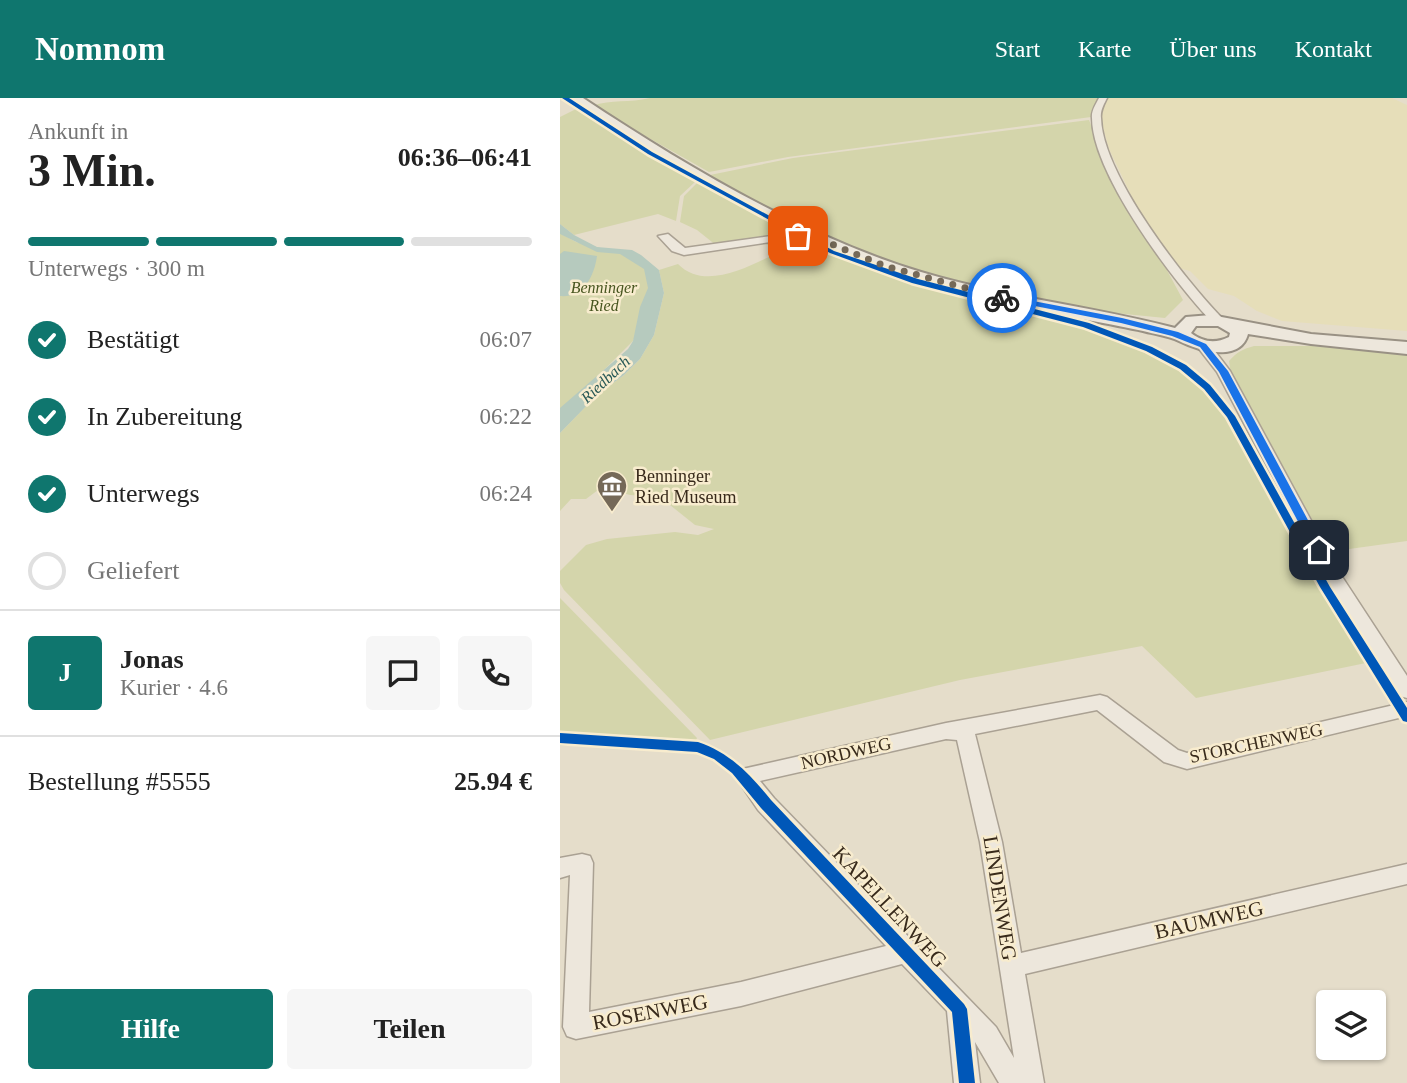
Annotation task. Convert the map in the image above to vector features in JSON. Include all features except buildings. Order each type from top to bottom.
[{"type":"main road","points":[[575,98],[637,139],[807,234],[859,257],[918,276],[1018,302],[1122,321],[1193,322],[1228,333],[1407,348]]},
{"type":"main road","points":[[1193,322],[1203,345],[1228,333]]},
{"type":"street","points":[[1103,98],[1097,110],[1096,124],[1125,195],[1193,322]]},
{"type":"street","points":[[663,236],[676,249],[684,252],[807,234]]},
{"type":"street","points":[[1223,371],[1228,333]]},
{"type":"street","points":[[1203,345],[1223,371],[1331,572],[1407,691]]},
{"type":"street","name":"STORCHENWEG","points":[[951,730],[1100,702],[1171,756],[1187,761],[1407,709]]},
{"type":"street","name":"NORDWEG","points":[[745,776],[951,730]]},
{"type":"street","name":"LINDENWEG","points":[[951,730],[967,738],[983,800],[1031,1083]]},
{"type":"street","name":"KAPELLENWEG","points":[[745,776],[766,804],[987,1036],[1014,1083]]},
{"type":"street","name":"ROSENWEG","points":[[560,868],[582,863],[576,1027],[741,994],[906,952]]},
{"type":"street","name":"BAUMWEG","points":[[1012,967],[1407,874]]},
{"type":"street","points":[[959,1009],[967,1083]]},
{"type":"shaded area","points":[[1107,98],[1392,98],[1407,105],[1407,331],[1282,321],[1257,311],[1234,296],[1208,289],[1190,271],[1178,268],[1138,210],[1109,149],[1100,117]]},
{"type":"green space","points":[[650,98],[1099,98],[1091,117],[788,157],[709,172],[592,106]]},
{"type":"green space","points":[[578,108],[696,181],[680,196],[676,221],[658,214],[574,235],[560,224],[560,117]]},
{"type":"green space","points":[[1089,120],[1097,140],[1183,300],[1165,318],[1105,312],[993,290],[880,261],[798,225],[710,175],[793,158]]},
{"type":"green space","points":[[698,182],[792,235],[717,246],[697,230],[680,222],[684,196]]},
{"type":"green space","name":"Benninger Ried","points":[[560,233],[576,242],[621,253],[650,267],[651,297],[633,341],[560,414]]},
{"type":"green space","points":[[802,240],[851,261],[901,277],[1110,334],[1161,357],[1184,372],[1219,405],[1242,438],[1308,563],[1366,663],[1196,698],[1142,646],[960,680],[710,740],[564,590],[560,583],[560,571],[586,545],[607,539],[675,532],[698,535],[714,529],[695,525],[660,497],[630,495],[602,487],[586,499],[571,499],[560,511],[560,433],[597,395],[640,359],[654,335],[664,293],[659,270],[678,264],[700,276],[726,274],[775,254],[773,247],[763,243]]},
{"type":"green space","points":[[1254,346],[1312,346],[1407,353],[1407,541],[1342,550],[1332,556],[1231,374],[1229,361],[1240,351]]},
{"type":"green space","points":[[560,598],[697,738],[695,742],[560,736]]},
{"type":"water","name":"Riedbach","points":[[560,224],[597,247],[632,250],[641,255],[659,270],[664,293],[654,335],[640,359],[597,395],[560,433],[560,408],[628,349],[633,341],[640,307],[648,288],[644,269],[620,254],[597,252],[560,234]]},
{"type":"water","points":[[564,251],[597,256],[586,285],[575,294],[560,296],[560,254]]},
{"type":"waterway","points":[[560,743],[675,747]]},
{"type":"cycle path","points":[[565,98],[650,153],[832,252],[915,281],[1086,325],[1149,349],[1183,367],[1207,387],[1231,416],[1325,587],[1407,718]]},
{"type":"cycle path","points":[[560,738],[698,747],[728,762],[959,1009],[967,1083]]},
{"type":"way so far","points":[[798,236],[807,234],[885,266],[1002,298]]},
{"type":"place","name":"Benninger Ried Museum","points":[[612,513]]},
{"type":"route","points":[[1002,298],[1122,321],[1175,334],[1203,345],[1223,371],[1319,550]]}]
